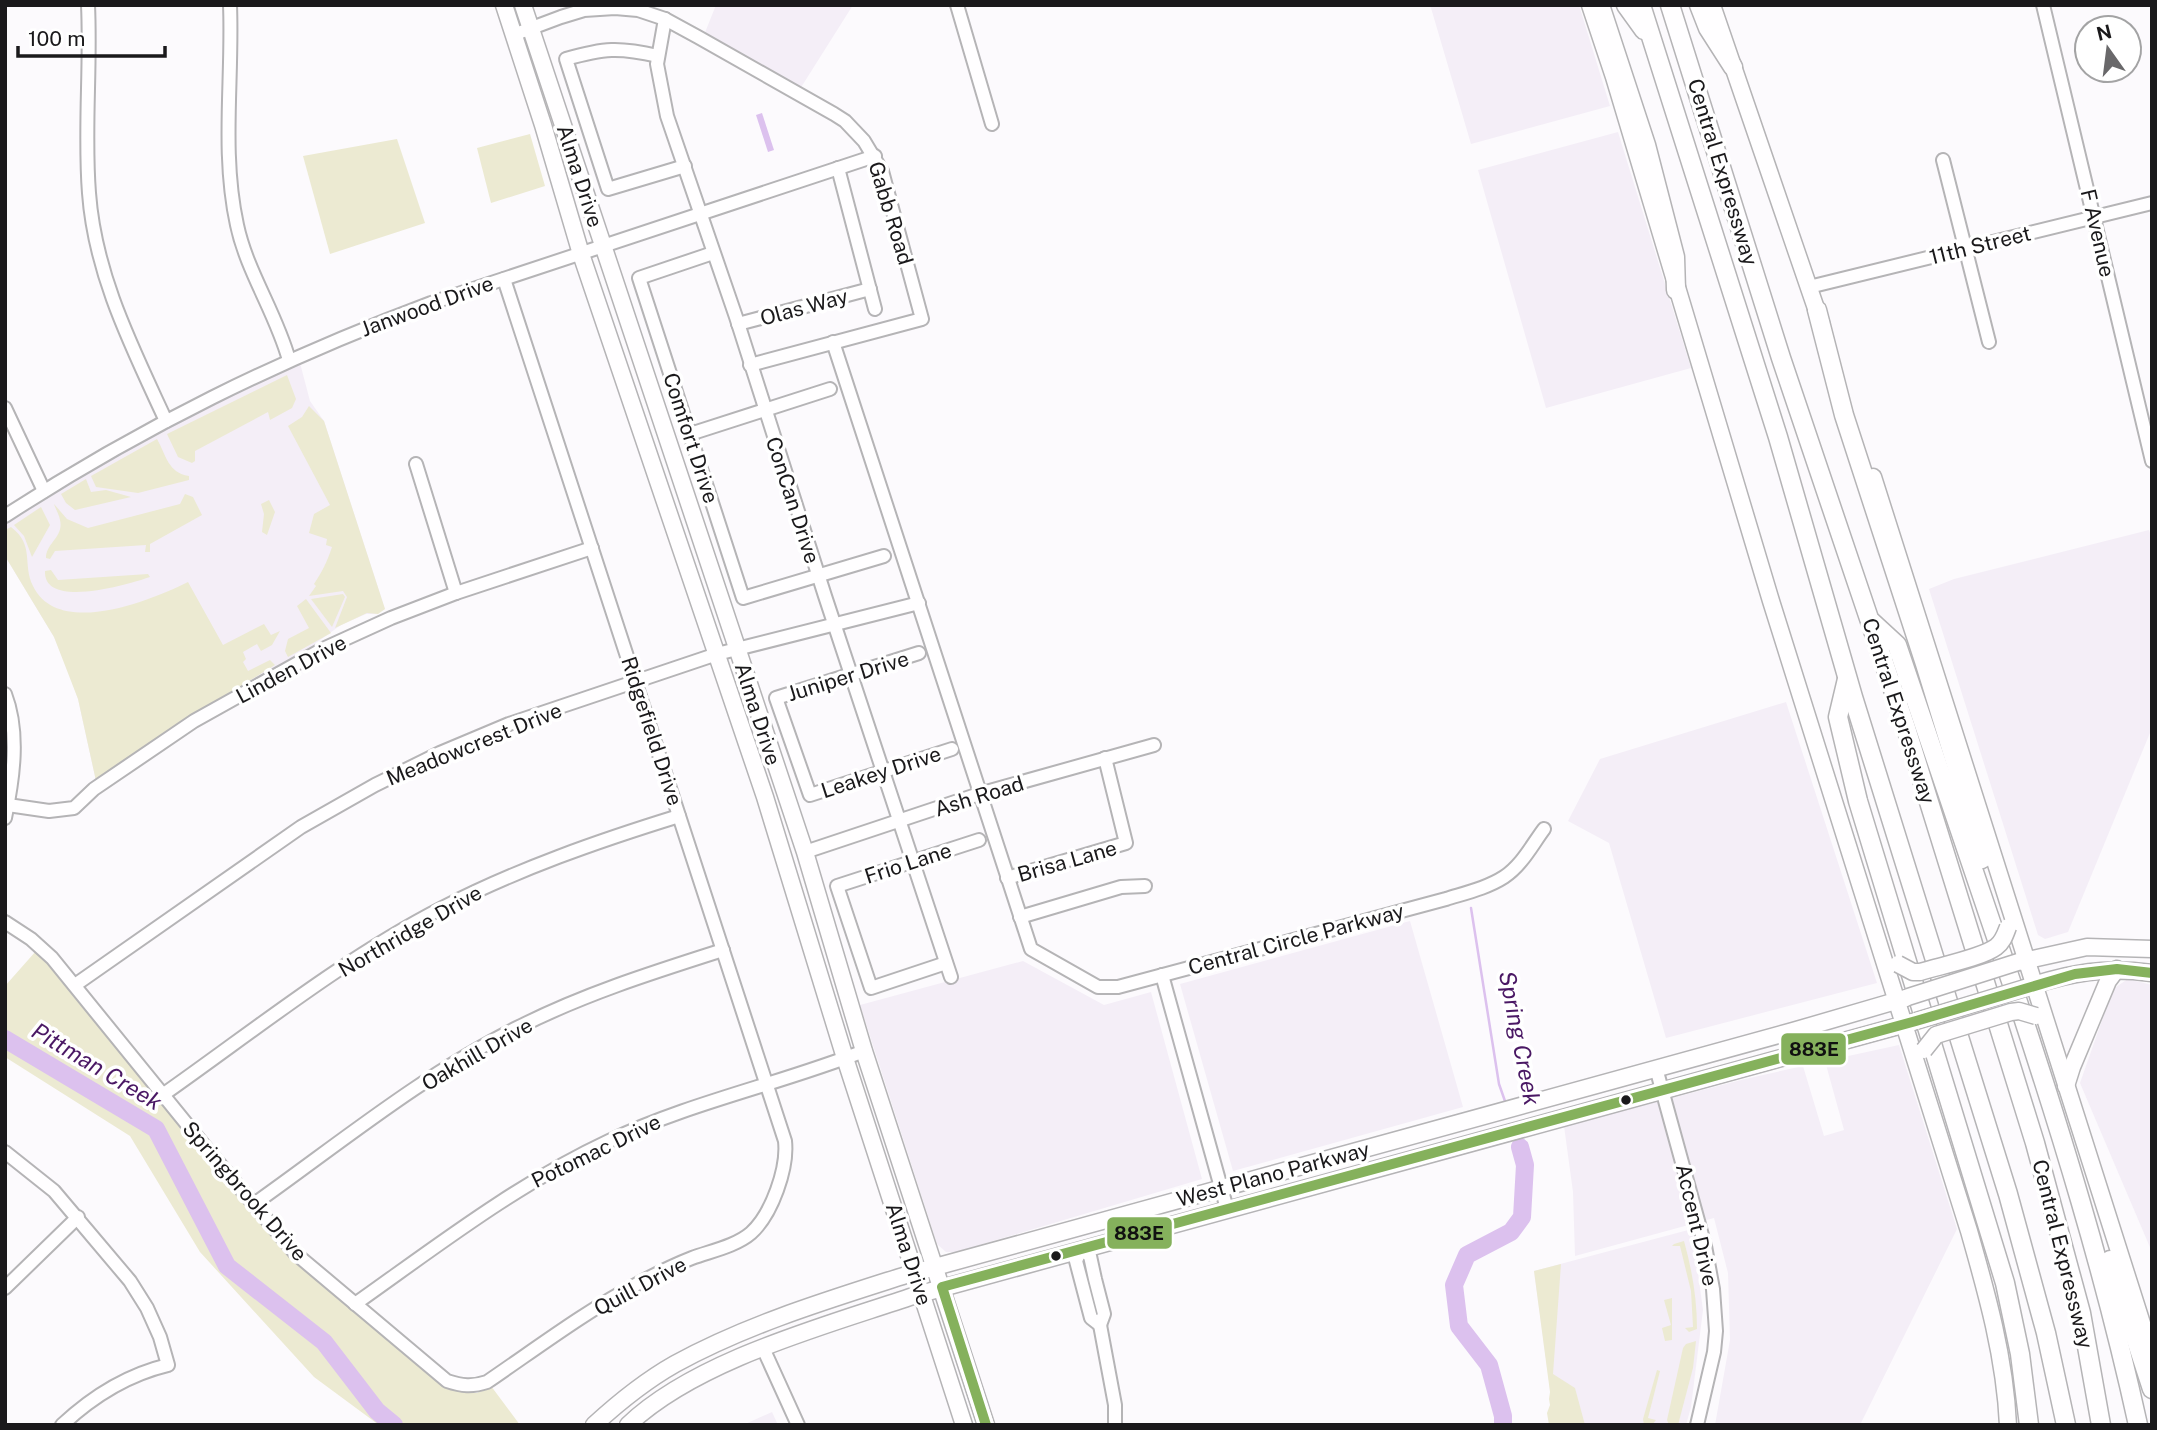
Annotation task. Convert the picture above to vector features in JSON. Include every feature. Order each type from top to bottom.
[{"type":"highway","points":[[1600,5],[1646,145],[1675,257],[1676,290]]},
{"type":"highway","points":[[1626,5],[1654,44]]},
{"type":"highway","name":"Central Expressway","points":[[1641,5],[1782,451],[1847,679],[2019,1228],[2066,1425]]},
{"type":"highway","name":"Central Expressway","points":[[1670,5],[1781,359],[1906,728],[2053,1205],[2081,1313],[2101,1425]]},
{"type":"highway","points":[[1699,5],[1708,28],[1732,67]]},
{"type":"highway","points":[[1816,310],[1844,415],[1906,601],[1966,797],[1983,857],[1979,880]]},
{"type":"highway","points":[[1870,621],[1897,645],[1979,880],[2094,1242],[2138,1425]]},
{"type":"highway","points":[[1847,679],[1838,718],[1858,801],[2005,1283],[2022,1363],[2029,1425]]},
{"type":"highway","points":[[2094,1242],[2110,1259],[2152,1389]]},
{"type":"main road","name":"Alma Drive","points":[[504,5],[581,254],[718,654],[964,1425]]},
{"type":"main road","name":"Alma Drive","points":[[523,5],[805,852],[864,1051],[986,1425]]},
{"type":"main road","points":[[1590,5],[1880,948],[1910,1023],[1922,1081],[1994,1322],[2008,1425]]},
{"type":"main road","name":"Central Expressway","points":[[1712,5],[1910,589],[2010,904],[2022,961],[2066,1086],[2152,1355]]},
{"type":"main road","points":[[1880,948],[1905,970],[1920,972],[1984,953],[1997,947],[2004,939],[2010,904]]},
{"type":"main road","name":"West Plano Parkway","points":[[594,1425],[626,1396],[667,1369],[709,1347],[755,1327],[914,1272],[1657,1068],[1902,999],[2022,961],[2087,947],[2152,949]]},
{"type":"main road","points":[[2066,1086],[2108,981],[2118,969]]},
{"type":"main road","name":"West Plano Parkway","points":[[628,1425],[664,1396],[704,1374],[763,1348],[921,1293],[1910,1023],[2075,974],[2118,969],[2152,973]]},
{"type":"main road","points":[[1922,1081],[1924,1050],[1936,1035],[2011,1012],[2019,1011],[2041,1020]]},
{"type":"main road","points":[[1452,1125],[1458,1145]]},
{"type":"main road","points":[[755,1327],[763,1348]]},
{"type":"street","points":[[88,5],[90,38],[87,150],[94,234],[106,280],[123,327],[166,421]]},
{"type":"street","points":[[230,5],[227,156],[231,196],[237,229],[250,267],[289,360]]},
{"type":"street","points":[[957,5],[992,124]]},
{"type":"street","name":"F Avenue","points":[[2043,5],[2152,461]]},
{"type":"street","points":[[513,35],[572,13],[605,9],[638,10],[665,19]]},
{"type":"street","name":"ConCan Drive","points":[[665,19],[658,56],[660,86],[667,116],[738,324],[951,977]]},
{"type":"street","name":"Gabb Road","points":[[665,19],[845,121],[875,156],[882,171],[922,319],[833,342]]},
{"type":"street","points":[[658,56],[632,50],[600,49],[566,59],[608,189],[685,166]]},
{"type":"street","name":"Janwood Drive","points":[[5,516],[96,459],[221,392],[373,325],[701,212],[875,156]]},
{"type":"street","points":[[1943,160],[1989,342]]},
{"type":"street","points":[[838,168],[875,309]]},
{"type":"street","name":"11th Street","points":[[1809,287],[2152,203]]},
{"type":"street","name":"Comfort Drive","points":[[713,253],[639,278],[743,598],[818,576]]},
{"type":"street","name":"Ridgefield Drive","points":[[504,279],[785,1141],[787,1157],[780,1184]]},
{"type":"street","name":"Olas Way","points":[[738,324],[870,289]]},
{"type":"street","points":[[750,366],[833,342],[1020,917],[1121,887],[1145,886]]},
{"type":"street","points":[[690,434],[830,389]]},
{"type":"street","points":[[5,408],[44,491]]},
{"type":"street","points":[[416,464],[456,593]]},
{"type":"street","name":"Linden Drive","points":[[8,805],[49,811],[74,808],[94,789],[194,721],[323,649],[391,618],[456,593],[592,548]]},
{"type":"street","points":[[818,576],[884,556]]},
{"type":"street","name":"Meadowcrest Drive","points":[[75,985],[301,827],[374,785],[440,753],[509,724],[718,654],[919,603]]},
{"type":"street","name":"Juniper Drive","points":[[810,795],[776,698],[919,653]]},
{"type":"street","points":[[5,694],[13,729],[13,761],[5,818]]},
{"type":"street","name":"Ash Road","points":[[805,852],[979,794],[1154,745]]},
{"type":"street","name":"Leakey Drive","points":[[810,795],[952,749]]},
{"type":"street","name":"Brisa Lane","points":[[1007,878],[1126,843],[1105,758]]},
{"type":"street","name":"Northridge Drive","points":[[164,1094],[329,977],[440,909],[548,861],[679,816]]},
{"type":"street","name":"Central Circle Parkway","points":[[1020,917],[1031,949],[1098,987],[1118,987],[1483,887],[1504,877],[1523,860],[1544,828]]},
{"type":"street","name":"Frio Lane","points":[[946,963],[871,988],[837,886],[979,840]]},
{"type":"street","name":"Springbrook Drive","points":[[5,922],[46,952],[75,985],[296,1254],[447,1381],[474,1386],[487,1382]]},
{"type":"street","name":"Oakhill Drive","points":[[254,1204],[425,1083],[491,1042],[573,1002],[723,950]]},
{"type":"street","points":[[1162,975],[1227,1209]]},
{"type":"street","name":"Potomac Drive","points":[[355,1304],[492,1206],[609,1140],[668,1116],[864,1051]]},
{"type":"street","name":"Accent Drive","points":[[1657,1068],[1705,1246],[1713,1290],[1716,1331],[1714,1352],[1697,1425]]},
{"type":"street","points":[[5,1152],[54,1191],[130,1281],[147,1308],[160,1337],[167,1365],[128,1377],[103,1391],[62,1425]]},
{"type":"street","name":"Quill Drive","points":[[487,1382],[591,1311],[640,1282],[749,1235],[758,1226],[780,1184]]},
{"type":"street","points":[[5,1288],[78,1217]]},
{"type":"street","points":[[1076,1228],[1081,1249],[1090,1256],[1104,1314],[1100,1325],[1115,1405],[1115,1425]]},
{"type":"street","points":[[763,1348],[798,1425]]},
{"type":"shaded area","points":[[716,5],[853,5],[800,89],[704,35]]},
{"type":"shaded area","points":[[1428,5],[1579,5],[1610,106],[1471,144]]},
{"type":"shaded area","points":[[762,113],[774,150],[768,152],[756,115]]},
{"type":"shaded area","points":[[1618,132],[1691,368],[1546,408],[1478,170]]},
{"type":"shaded area","points":[[530,134],[545,186],[491,203],[477,148]]},
{"type":"shaded area","points":[[397,139],[425,223],[330,254],[303,156]]},
{"type":"shaded area","points":[[300,363],[310,401],[324,421],[385,609],[341,625],[316,643],[309,652],[96,781],[78,699],[67,668],[54,637],[5,556],[5,524],[148,438],[202,409]]},
{"type":"shaded area","points":[[287,375],[296,399],[292,408],[270,420],[268,412],[195,451],[195,461],[192,463],[178,457],[167,434]]},
{"type":"shaded area","points":[[309,406],[324,421],[385,609],[378,614],[367,613],[335,628],[347,597],[343,591],[309,596],[332,547],[326,545],[327,539],[309,533],[314,514],[330,505],[288,426],[302,417]]},
{"type":"shaded area","points":[[157,439],[172,467],[189,476],[189,480],[138,493],[96,487],[91,476]]},
{"type":"shaded area","points":[[86,479],[91,492],[106,490],[131,497],[75,510],[66,503],[61,494]]},
{"type":"shaded area","points":[[185,494],[193,497],[202,515],[150,544],[150,552],[145,552],[146,545],[55,551],[50,559],[46,558],[61,526],[54,504],[67,519],[88,528],[180,504]]},
{"type":"shaded area","points":[[269,500],[275,512],[267,535],[262,532],[264,514],[261,504]]},
{"type":"shaded area","points":[[41,507],[50,525],[32,557],[24,536],[14,525]]},
{"type":"shaded area","points":[[11,527],[23,541],[30,578],[45,602],[62,610],[83,613],[106,611],[151,598],[188,582],[223,645],[264,624],[271,635],[280,631],[272,645],[261,651],[257,644],[243,652],[246,659],[243,662],[248,671],[270,660],[275,665],[197,713],[96,781],[78,699],[54,637],[5,556],[5,530]]},
{"type":"shaded area","points":[[2149,530],[2152,539],[2152,728],[2068,932],[2045,939],[2038,935],[1929,589],[1954,579]]},
{"type":"shaded area","points":[[51,570],[58,580],[148,574],[150,577],[107,588],[72,592],[58,589],[48,583],[45,571]]},
{"type":"shaded area","points":[[343,594],[345,597],[332,627],[311,599]]},
{"type":"shaded area","points":[[306,599],[331,633],[288,657],[285,651],[288,639],[309,628],[297,606]]},
{"type":"shaded area","points":[[1786,702],[1877,983],[1666,1038],[1609,843],[1568,821],[1600,759]]},
{"type":"shaded area","points":[[1410,921],[1463,1107],[1233,1171],[1180,984]]},
{"type":"shaded area","points":[[36,951],[48,961],[290,1258],[349,1308],[409,1349],[450,1388],[477,1393],[491,1386],[520,1425],[379,1425],[314,1377],[200,1252],[130,1136],[5,1057],[5,986]]},
{"type":"shaded area","points":[[1023,961],[1104,1005],[1151,992],[1202,1179],[956,1252],[946,1252],[937,1244],[860,1005]]},
{"type":"shaded area","points":[[2128,979],[2152,985],[2152,1252],[2080,1083],[2113,989]]},
{"type":"shaded area","points":[[1899,1045],[1957,1229],[1860,1425],[1715,1425],[1730,1340],[1728,1273],[1714,1218],[1575,1256],[1573,1192],[1564,1126],[1803,1066],[1824,1136],[1844,1130],[1825,1061]]},
{"type":"shaded area","points":[[1692,1229],[1703,1310],[1691,1407],[1686,1425],[1555,1425],[1534,1271]]},
{"type":"shaded area","points":[[1684,1241],[1694,1284],[1697,1318],[1697,1329],[1689,1332],[1685,1328],[1693,1327],[1691,1291],[1680,1246],[1672,1246]]},
{"type":"shaded area","points":[[1561,1264],[1553,1374],[1575,1388],[1585,1425],[1549,1425],[1547,1413],[1550,1392],[1534,1271]]},
{"type":"shaded area","points":[[1672,1298],[1672,1340],[1665,1341],[1662,1328],[1671,1325],[1664,1300]]},
{"type":"shaded area","points":[[1696,1341],[1693,1368],[1678,1425],[1669,1425],[1667,1420],[1683,1348]]},
{"type":"shaded area","points":[[1657,1370],[1660,1371],[1648,1418],[1656,1420],[1652,1425],[1644,1425],[1643,1419]]},
{"type":"shaded area","points":[[772,1412],[778,1425],[743,1425]]},
{"type":"waterway","name":"Spring Creek","points":[[1471,908],[1499,1084],[1506,1104]]},
{"type":"waterway","name":"Pittman Creek","points":[[5,1039],[156,1129],[227,1266],[324,1342],[377,1411],[394,1425]]},
{"type":"waterway","name":"Spring Creek","points":[[1517,1137],[1520,1147]]},
{"type":"waterway","name":"Spring Creek","points":[[1503,1425],[1489,1365],[1459,1326],[1454,1285],[1467,1255],[1511,1232],[1522,1217],[1525,1165],[1520,1147]]},
{"type":"transit line","name":"883E","points":[[986,1425],[942,1287],[1916,1021],[2075,974],[2117,969],[2152,973]]}]
